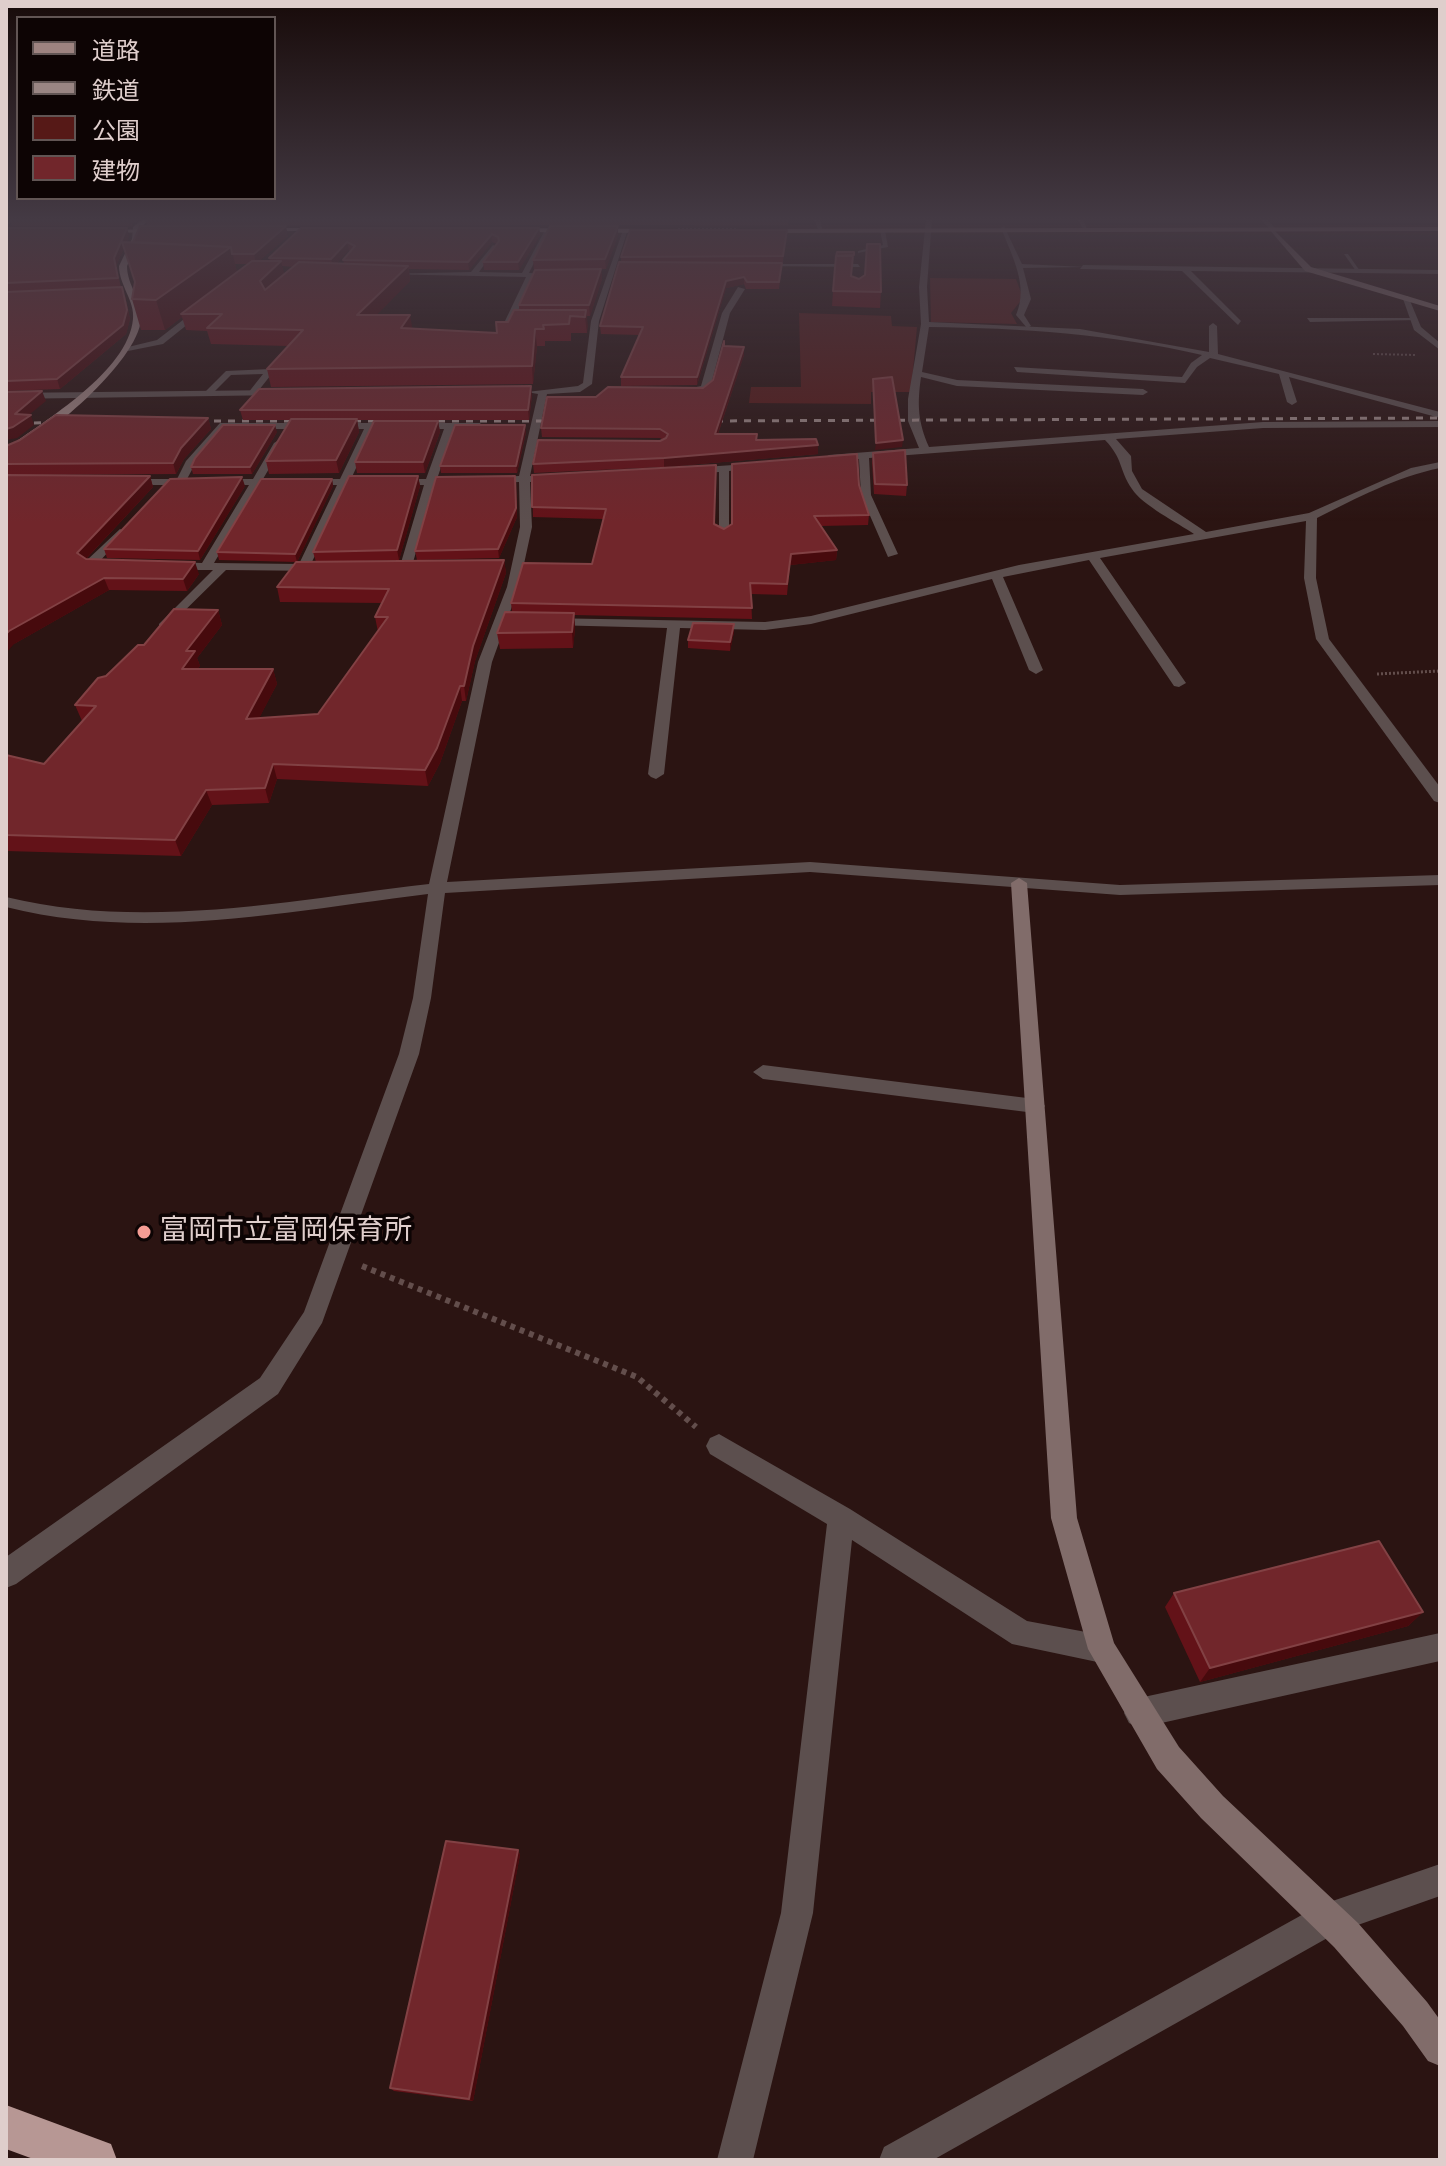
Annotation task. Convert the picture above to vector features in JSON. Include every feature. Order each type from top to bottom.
[{"type":"highway","points":[[6,2127],[95,2160]]},
{"type":"main road","points":[[6,454],[87,395],[128,348],[138,320]]},
{"type":"street","points":[[128,348],[160,342],[188,320]]},
{"type":"street","points":[[509,320],[538,321]]},
{"type":"street","points":[[665,393],[694,393],[705,388],[724,320]]},
{"type":"street","points":[[925,320],[913,399],[913,421],[925,450]]},
{"type":"street","points":[[1235,320],[1238,323]]},
{"type":"street","points":[[1414,320],[1417,328],[1440,347]]},
{"type":"street","points":[[564,392],[580,389],[587,384],[595,321],[581,321]]},
{"type":"street","points":[[925,324],[1027,326],[1103,334],[1211,356],[1440,415]]},
{"type":"street","points":[[1211,356],[1213,326]]},
{"type":"street","points":[[1017,369],[1185,380],[1194,365],[1211,356]]},
{"type":"street","points":[[919,374],[957,383],[1143,392]]},
{"type":"street","points":[[1283,374],[1292,402]]},
{"type":"street","points":[[527,392],[593,392]]},
{"type":"street","points":[[6,1574],[269,1386],[314,1316],[409,1054],[422,998],[437,888],[485,662],[507,621],[513,587],[511,564],[526,527],[524,479],[543,392]]},
{"type":"street","points":[[6,396],[296,393]]},
{"type":"street","points":[[823,459],[1263,425],[1440,424]]},
{"type":"street","points":[[158,493],[174,483],[220,426],[493,426]]},
{"type":"street","points":[[206,567],[289,426]]},
{"type":"street","points":[[303,569],[370,426]]},
{"type":"street","points":[[406,566],[450,426]]},
{"type":"street","points":[[1108,437],[1126,456],[1127,471],[1138,491],[1205,536]]},
{"type":"street","points":[[6,446],[20,443]]},
{"type":"street","points":[[864,455],[866,495],[892,554]]},
{"type":"street","points":[[679,472],[767,464]]},
{"type":"street","points":[[530,621],[765,626],[811,620],[996,575],[1312,516],[1415,470],[1440,465]]},
{"type":"street","points":[[723,534],[724,468]]},
{"type":"street","points":[[110,482],[430,482],[566,477]]},
{"type":"street","points":[[1312,516],[1308,552],[1317,623],[1323,639],[1440,798]]},
{"type":"street","points":[[119,565],[90,564],[128,523]]},
{"type":"street","points":[[1093,557],[1179,683]]},
{"type":"street","points":[[148,565],[332,568]]},
{"type":"street","points":[[391,567],[420,566]]},
{"type":"street","points":[[148,643],[223,567]]},
{"type":"street","points":[[996,575],[1036,670]]},
{"type":"street","points":[[656,774],[674,623]]},
{"type":"street","points":[[6,902],[38,911],[145,919],[437,888],[810,867],[1120,890],[1440,880]]},
{"type":"street","points":[[1019,883],[1064,1518],[1102,1649],[1168,1758],[1212,1807],[1330,1918],[1415,2014],[1440,2049]]},
{"type":"street","points":[[763,1072],[1035,1106]]},
{"type":"street","points":[[719,1446],[841,1518],[1022,1634],[1102,1649]]},
{"type":"street","points":[[735,2160],[797,1913],[841,1518]]},
{"type":"street","points":[[1139,1713],[1440,1647]]},
{"type":"street","points":[[897,2160],[1330,1918],[1440,1880]]},
{"type":"lane","points":[[1023,320],[1027,326]]},
{"type":"lane","points":[[207,394],[229,373],[239,370],[270,371],[252,393]]},
{"type":"path","points":[[1373,354],[1427,355]]},
{"type":"path","points":[[1349,675],[1440,671]]},
{"type":"path","points":[[336,1255],[637,1377],[719,1446]]},
{"type":"green space","points":[[799,320],[891,320],[892,326],[917,327],[911,392],[871,392],[871,404],[749,403],[751,387],[801,387]]},
{"type":"green space","points":[[1015,320],[1017,324],[931,322]]},
{"type":"building","points":[[6,320],[124,320],[123,325],[57,379],[6,381]]},
{"type":"building","points":[[215,320],[406,320],[401,328],[497,333],[496,322],[569,320],[569,324],[543,325],[544,329],[535,329],[532,366],[267,369],[303,330],[207,328]]},
{"type":"building","points":[[602,320],[714,320],[697,377],[621,377],[643,327],[600,326]]},
{"type":"building","points":[[724,341],[724,346],[744,347],[715,434],[757,434],[756,440],[816,439],[818,445],[664,458],[533,464],[538,440],[660,441],[666,438],[668,434],[660,429],[541,428],[547,397],[596,397],[608,387],[703,388],[713,380]]},
{"type":"building","points":[[892,377],[903,440],[876,443],[873,379]]},
{"type":"building","points":[[531,386],[528,410],[240,410],[259,389]]},
{"type":"building","points":[[42,391],[15,414],[31,415],[6,429],[6,392]]},
{"type":"building","points":[[56,415],[208,418],[181,448],[173,463],[6,464],[6,446]]},
{"type":"building","points":[[291,419],[357,419],[336,460],[266,461]]},
{"type":"building","points":[[374,421],[438,421],[423,462],[355,462]]},
{"type":"building","points":[[223,425],[275,425],[250,467],[191,467],[195,458]]},
{"type":"building","points":[[455,425],[525,425],[516,466],[440,466]]},
{"type":"building","points":[[905,450],[907,485],[875,484],[873,453]]},
{"type":"building","points":[[857,454],[859,485],[869,515],[814,516],[837,550],[791,554],[787,584],[750,583],[752,608],[511,603],[523,563],[592,564],[606,509],[532,507],[532,475],[716,465],[714,524],[724,529],[732,524],[732,464]]},
{"type":"building","points":[[6,475],[150,476],[77,553],[86,559],[195,562],[183,579],[104,578],[6,634]]},
{"type":"building","points":[[349,476],[418,476],[397,550],[313,552]]},
{"type":"building","points":[[515,476],[516,508],[498,549],[415,551],[436,477]]},
{"type":"building","points":[[242,477],[198,551],[104,549],[170,479]]},
{"type":"building","points":[[261,479],[332,479],[295,554],[217,552]]},
{"type":"building","points":[[504,560],[473,646],[464,686],[460,686],[437,748],[425,770],[273,764],[265,788],[206,790],[175,840],[6,835],[6,755],[44,764],[96,706],[75,705],[98,678],[106,676],[138,645],[144,645],[174,609],[218,610],[186,651],[195,651],[182,669],[273,669],[246,719],[318,714],[388,617],[375,617],[389,589],[277,587],[296,562]]},
{"type":"building","points":[[505,612],[574,613],[572,632],[497,633]]},
{"type":"building","points":[[693,623],[734,624],[730,642],[688,640]]},
{"type":"building","points":[[1379,1541],[1423,1612],[1210,1668],[1174,1593]]},
{"type":"building","points":[[446,1841],[518,1850],[469,2099],[390,2088]]},
{"type":"railway","points":[[702,421],[1440,418]]},
{"type":"railway","points":[[186,421],[566,421]]},
{"type":"railway","points":[[6,424],[66,422]]},
{"type":"place","name":"富岡市立富岡保育所","points":[[144,1232]]}]
